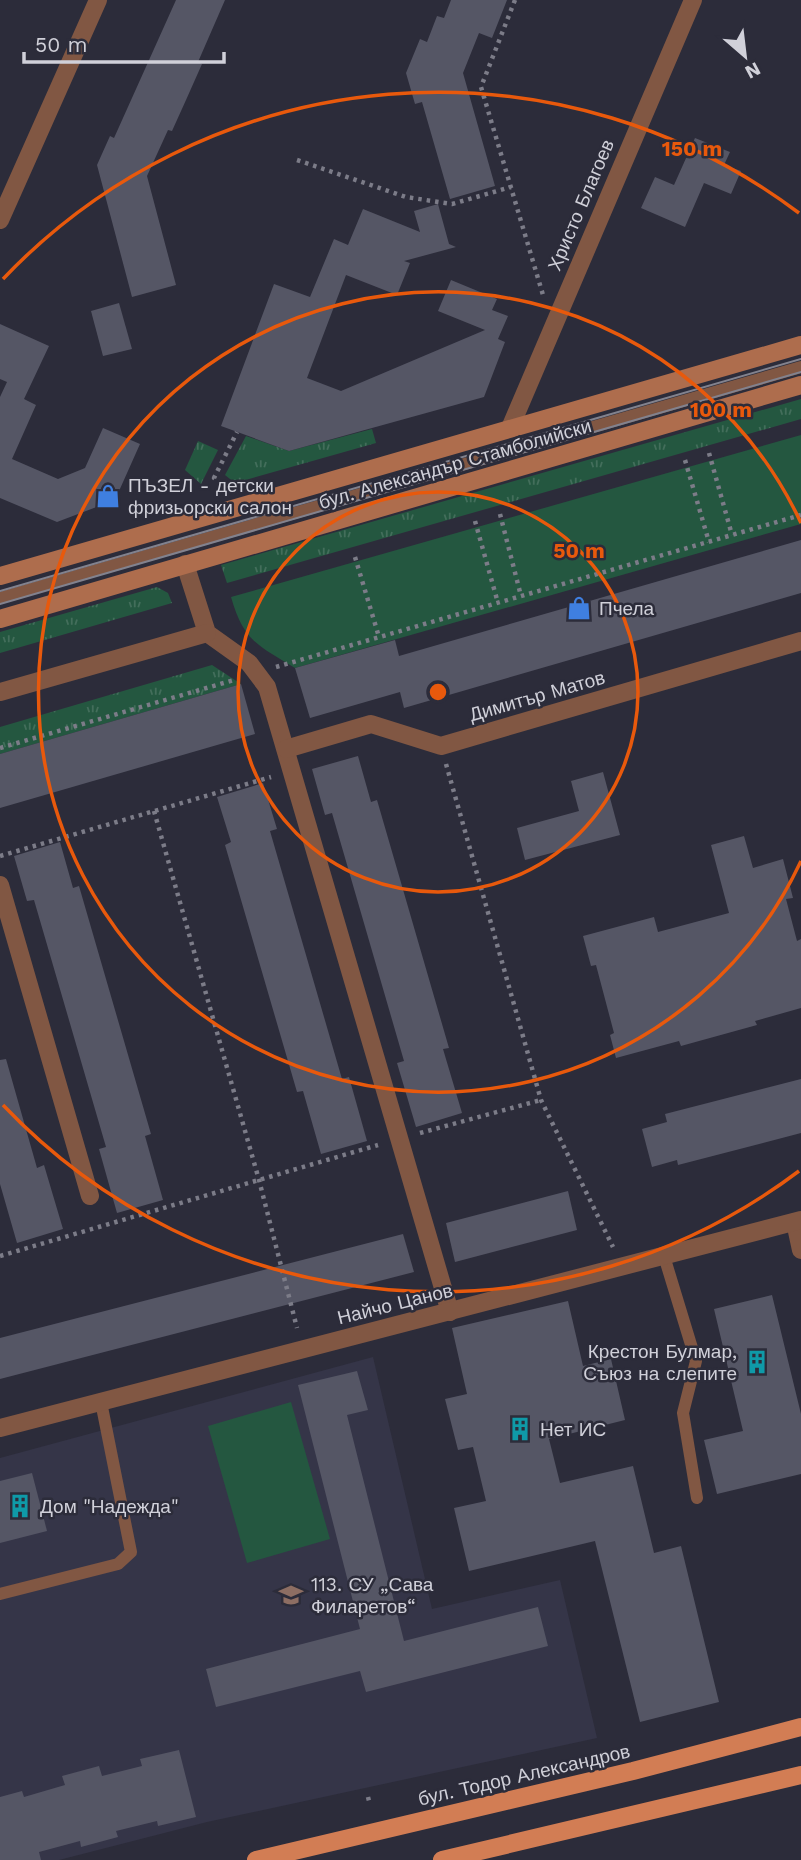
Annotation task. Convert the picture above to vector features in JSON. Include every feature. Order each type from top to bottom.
[{"type":"main road","name":"бул. Тодор Александров","points":[[256,1860],[633,1771],[801,1727]]},
{"type":"main road","points":[[442,1860],[801,1775]]},
{"type":"street","points":[[0,220],[98,0]]},
{"type":"street","name":"Христо Благоев","points":[[510,428],[693,0]]},
{"type":"street","name":"бул. Александър Стамболийски","points":[[0,576],[801,345]]},
{"type":"street","name":"бул. Александър Стамболийски","points":[[0,619],[801,385]]},
{"type":"street","points":[[185,565],[207,633],[259,673],[267,687],[450,1312]]},
{"type":"street","points":[[0,692],[207,633]]},
{"type":"street","name":"Димитър Матов","points":[[441,746],[801,641]]},
{"type":"street","points":[[286,749],[371,724],[441,746]]},
{"type":"street","points":[[0,885],[90,1196]]},
{"type":"street","points":[[798,1221],[801,1250]]},
{"type":"street","name":"Найчо Цанов","points":[[0,1428],[798,1221]]},
{"type":"lane","points":[[0,598],[801,367]]},
{"type":"lane","points":[[664,1256],[696,1362],[682,1413],[697,1497]]},
{"type":"lane","points":[[0,1594],[118,1564],[131,1552],[101,1402]]},
{"type":"path","points":[[515,0],[481,87],[553,327]]},
{"type":"path","points":[[297,160],[405,197],[452,204],[511,187]]},
{"type":"path","points":[[231,492],[214,478],[237,432]]},
{"type":"path","points":[[709,453],[732,535]]},
{"type":"path","points":[[685,460],[709,542]]},
{"type":"path","points":[[500,514],[521,596]]},
{"type":"path","points":[[0,748],[801,515]]},
{"type":"path","points":[[475,521],[498,603]]},
{"type":"path","points":[[355,556],[379,637]]},
{"type":"path","points":[[441,746],[541,1100],[623,1267]]},
{"type":"path","points":[[0,856],[292,771]]},
{"type":"path","points":[[154,811],[259,1180],[302,1349]]},
{"type":"path","points":[[0,1256],[541,1100]]},
{"type":"path","points":[[368,1797],[370,1805]]},
{"type":"shaded area","name":"113. СУ „Сава Филаретов“","points":[[373,1357],[432,1609],[560,1580],[597,1738],[207,1822],[59,1860],[0,1860],[0,1458]]},
{"type":"green space","points":[[801,399],[801,419],[227,583],[221,565]]},
{"type":"green space","points":[[372,429],[376,443],[235,483],[225,475],[246,436],[289,451]]},
{"type":"green space","points":[[801,435],[801,524],[295,668],[254,641],[241,624],[231,597]]},
{"type":"green space","points":[[198,441],[218,450],[201,484],[185,470]]},
{"type":"green space","points":[[157,587],[168,593],[172,603],[0,653],[0,632]]},
{"type":"green space","points":[[212,665],[241,684],[0,754],[0,727]]},
{"type":"green space","points":[[291,1402],[330,1539],[247,1563],[208,1426]]},
{"type":"building","points":[[176,0],[225,0],[198,62],[202,64],[172,131],[168,130],[147,176],[176,285],[132,297],[97,165],[110,136],[114,138]]},
{"type":"building","points":[[451,0],[507,0],[492,38],[479,33],[463,73],[495,186],[450,199],[422,102],[415,104],[406,73],[420,39],[427,42],[437,16],[444,18]]},
{"type":"building","points":[[695,138],[730,152],[724,165],[741,171],[731,194],[704,183],[685,227],[641,208],[655,177],[674,185]]},
{"type":"building","points":[[438,204],[449,244],[456,247],[404,261],[410,263],[397,295],[346,275],[307,378],[341,391],[485,330],[438,311],[451,280],[497,299],[492,310],[508,316],[498,339],[505,342],[484,397],[289,451],[221,426],[274,284],[310,297],[334,239],[348,245],[363,209],[420,232],[414,211]]},
{"type":"building","points":[[119,303],[132,349],[103,356],[91,311]]},
{"type":"building","points":[[0,324],[49,346],[24,399],[36,405],[12,459],[58,479],[85,468],[103,428],[140,444],[115,500],[57,522],[0,498],[0,397],[7,382],[0,379]]},
{"type":"building","points":[[801,540],[801,593],[404,708],[400,692],[310,718],[295,668],[395,640],[399,656]]},
{"type":"building","points":[[241,684],[255,734],[0,808],[0,754]]},
{"type":"building","points":[[358,756],[371,802],[377,800],[449,1048],[443,1049],[462,1113],[416,1127],[397,1063],[404,1061],[332,813],[325,815],[312,769]]},
{"type":"building","points":[[603,772],[620,835],[525,860],[517,828],[579,811],[571,781]]},
{"type":"building","points":[[263,783],[277,829],[270,831],[342,1079],[349,1077],[367,1141],[321,1154],[303,1091],[297,1092],[225,845],[231,842],[217,797]]},
{"type":"building","points":[[744,836],[753,868],[783,859],[793,898],[786,899],[797,941],[801,939],[801,1008],[755,1021],[757,1025],[681,1046],[679,1041],[616,1058],[610,1035],[614,1033],[596,965],[591,966],[583,936],[654,917],[658,932],[729,913],[711,845]]},
{"type":"building","points":[[60,842],[73,888],[79,886],[151,1134],[145,1136],[163,1200],[117,1213],[99,1149],[106,1147],[34,900],[27,901],[14,856]]},
{"type":"building","points":[[6,1059],[37,1168],[44,1165],[63,1229],[17,1243],[0,1184],[0,1060]]},
{"type":"building","points":[[801,1079],[801,1133],[678,1165],[677,1160],[652,1167],[642,1129],[667,1122],[665,1114]]},
{"type":"building","points":[[568,1191],[577,1230],[455,1262],[446,1223]]},
{"type":"building","points":[[403,1234],[414,1272],[0,1379],[0,1338]]},
{"type":"building","name":"Крестон Булмар, Съюз на слепите","points":[[772,1295],[801,1414],[801,1474],[717,1494],[704,1440],[743,1431],[714,1309]]},
{"type":"building","name":"Нет ИС","points":[[568,1301],[583,1366],[611,1359],[625,1420],[549,1439],[560,1483],[633,1466],[654,1553],[681,1546],[719,1702],[640,1722],[595,1541],[469,1571],[454,1508],[486,1501],[473,1447],[458,1450],[445,1399],[467,1394],[452,1328]]},
{"type":"building","points":[[357,1371],[368,1410],[347,1415],[404,1641],[538,1607],[548,1646],[366,1692],[360,1671],[216,1707],[206,1669],[360,1629],[298,1385]]},
{"type":"building","name":"Дом \"Надежда\"","points":[[32,1473],[47,1531],[0,1543],[0,1481]]},
{"type":"building","points":[[179,1750],[196,1817],[158,1826],[157,1821],[116,1831],[118,1837],[81,1847],[80,1841],[39,1852],[41,1860],[0,1860],[0,1797],[22,1791],[24,1797],[65,1785],[62,1776],[99,1766],[102,1776],[142,1766],[140,1759]]},
{"type":"tram line","points":[[0,591],[801,359]]},
{"type":"tram line","points":[[0,604],[801,372]]},
{"type":"place","name":"ПЪЗЕЛ - детски фризьорски салон","points":[[108,496]]},
{"type":"place","name":"Пчела","points":[[579,608]]},
{"type":"place","name":"Крестон Булмар, Съюз на слепите","points":[[757,1362]]},
{"type":"place","name":"Нет ИС","points":[[520,1429]]},
{"type":"place","name":"Дом \"Надежда\"","points":[[20,1506]]},
{"type":"place","name":"113. СУ „Сава Филаретов“","points":[[291,1595]]}]
